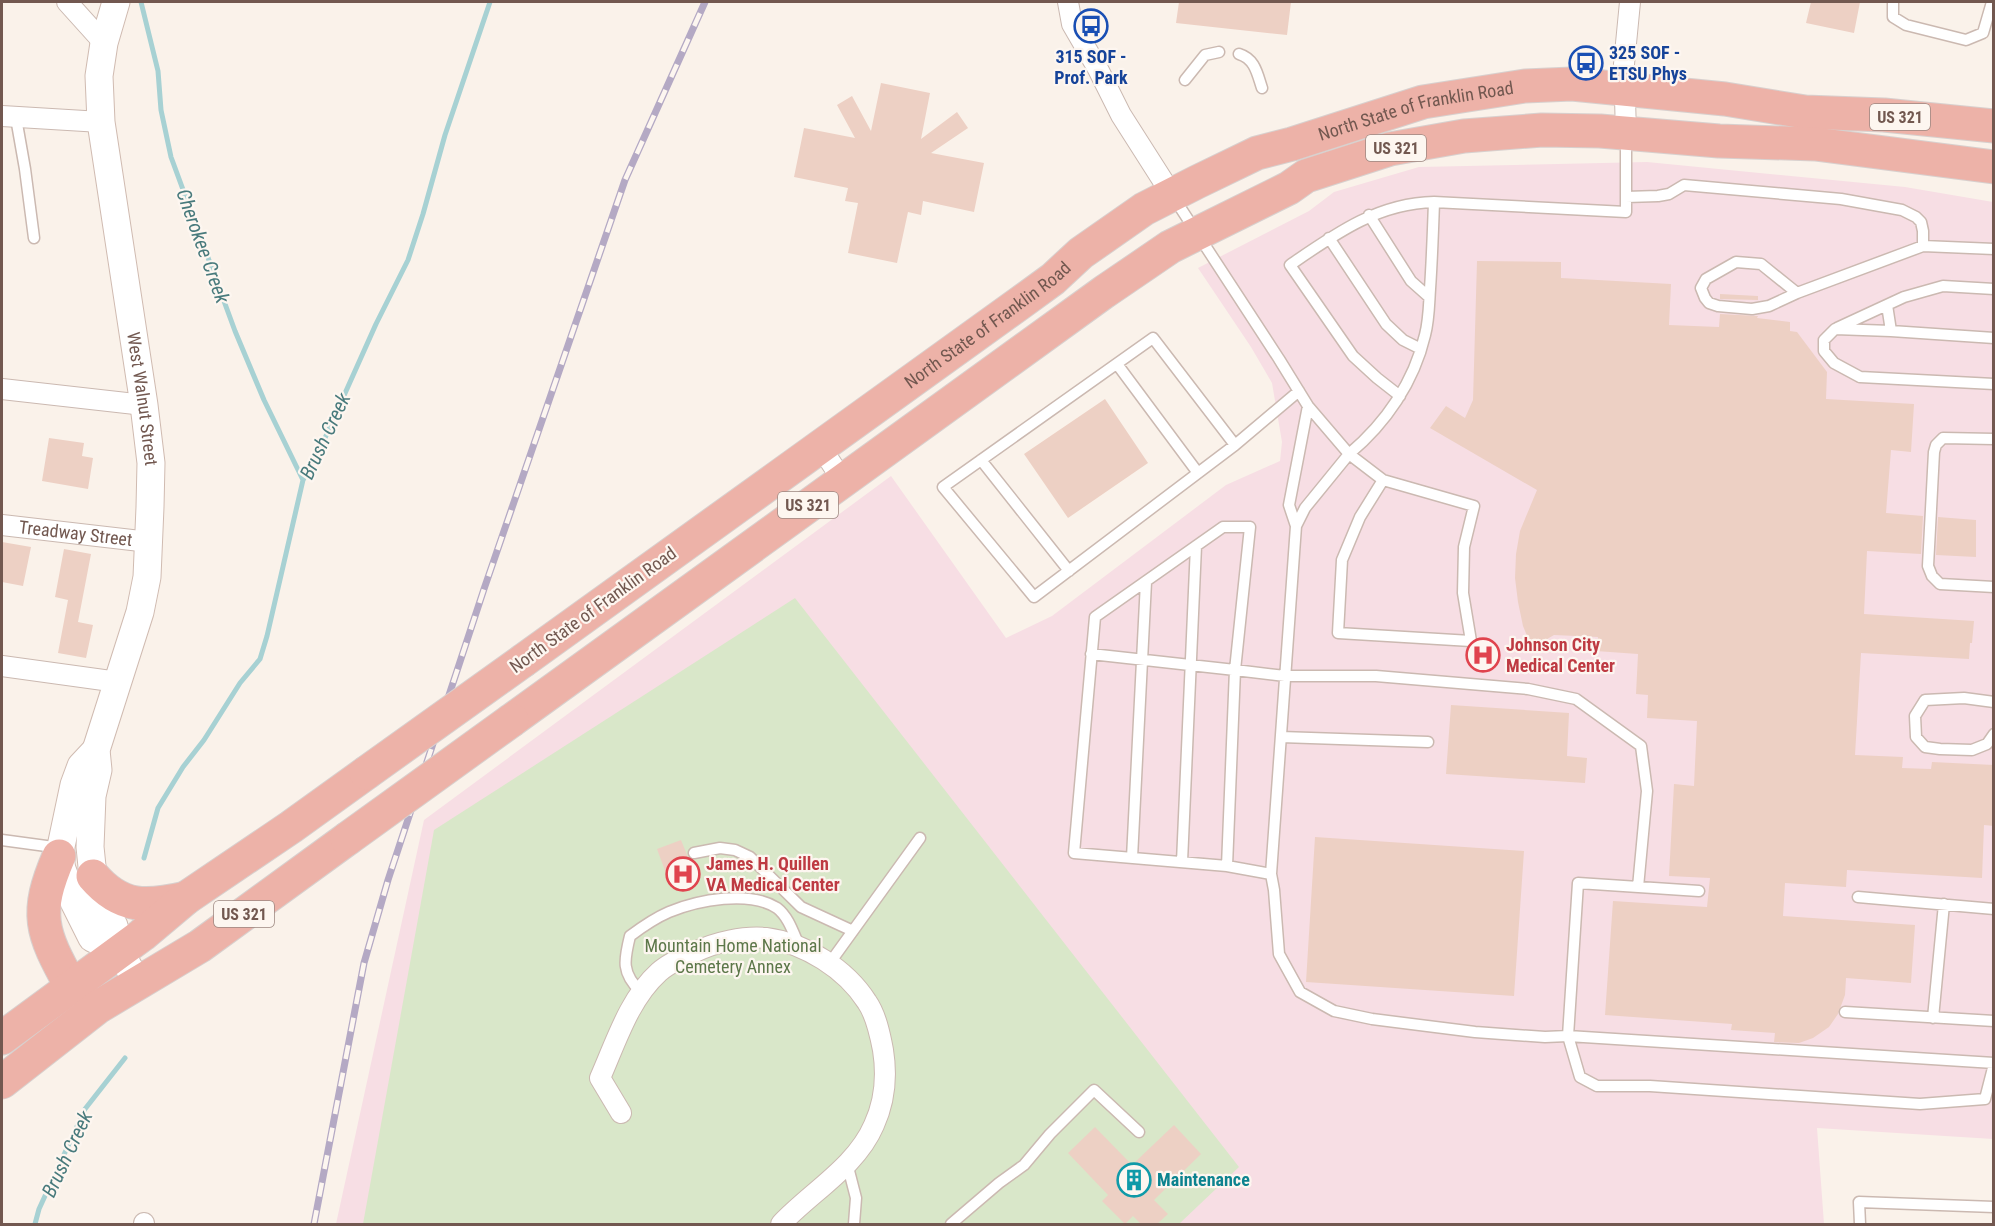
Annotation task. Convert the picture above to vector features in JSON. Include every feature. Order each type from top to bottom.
[{"type":"highway","name":"North State of Franklin Road","points":[[120,952],[186,898],[291,827],[1053,279],[1081,253],[1144,209],[1257,153],[1423,102],[1525,86],[1572,84],[1725,99],[1805,112],[1884,115],[1994,126]]},
{"type":"highway","name":"North State of Franklin Road","points":[[137,982],[200,946],[1104,291],[1196,232],[1289,188],[1306,176],[1390,149],[1444,139],[1509,132],[1572,130],[1719,141],[1815,144],[1994,167]]},
{"type":"highway","points":[[60,852],[47,884],[43,907],[44,921],[46,935],[71,986]]},
{"type":"highway","points":[[93,876],[114,896],[132,903],[160,904],[186,898]]},
{"type":"highway","name":"US 321","points":[[2,1038],[120,952]]},
{"type":"highway","name":"US 321","points":[[2,1082],[88,1014],[137,982]]},
{"type":"main road","name":"West Walnut Street","points":[[116,2],[104,43],[99,76],[101,122],[151,463],[149,542],[147,577],[140,612],[96,750],[98,770],[92,796],[90,847],[93,876],[101,902],[114,926],[120,952],[137,982]]},
{"type":"main road","name":"West Walnut Street","points":[[96,750],[81,766],[74,785],[60,852],[62,869],[74,902],[92,938],[120,952]]},
{"type":"street","points":[[67,2],[104,43]]},
{"type":"street","points":[[1068,2],[1072,24],[1121,115],[1172,195]]},
{"type":"street","points":[[1626,133],[1624,64],[1630,2]]},
{"type":"street","points":[[9,117],[101,122]]},
{"type":"street","points":[[2,389],[144,405]]},
{"type":"street","points":[[820,446],[843,480]]},
{"type":"street","name":"Treadway Street","points":[[2,525],[149,542]]},
{"type":"street","points":[[2,666],[118,682]]},
{"type":"street","points":[[621,1113],[600,1078],[629,1012],[641,992],[660,970],[709,945],[765,938],[800,948],[838,968],[868,1003],[880,1033],[886,1071],[883,1097],[874,1126],[858,1153],[781,1224]]},
{"type":"lane","points":[[1893,2],[1893,17],[1906,25],[1966,40],[1983,33],[1992,2]]},
{"type":"lane","points":[[1185,80],[1205,55],[1219,52]]},
{"type":"lane","points":[[1239,54],[1247,57],[1254,65],[1262,87]]},
{"type":"lane","points":[[9,117],[25,169],[34,238]]},
{"type":"lane","points":[[1400,396],[1353,356],[1290,265],[1329,238],[1370,215],[1395,206],[1434,202],[1626,212],[1626,133]]},
{"type":"lane","points":[[1626,197],[1669,194],[1683,185],[1841,199],[1910,213],[1921,222],[1923,246]]},
{"type":"lane","points":[[1172,195],[1308,406],[1349,454],[1383,480],[1474,506],[1464,547],[1463,592],[1471,641],[1338,633],[1342,560],[1360,517],[1383,480]]},
{"type":"lane","points":[[1434,202],[1425,335],[1408,381],[1390,411],[1368,438],[1349,454],[1305,508],[1296,526],[1271,874],[1279,954],[1300,992],[1334,1011],[1372,1019],[1475,1032],[1545,1037],[1568,1036],[1994,1064],[1985,1099],[1920,1104],[1650,1086],[1597,1086],[1580,1077],[1568,1036],[1578,883],[1699,891]]},
{"type":"lane","points":[[1370,215],[1411,281],[1429,297]]},
{"type":"lane","points":[[1329,238],[1386,324],[1403,340],[1421,349]]},
{"type":"lane","points":[[1797,294],[1761,264],[1736,262],[1706,279],[1701,288],[1710,303],[1736,309],[1769,306],[1923,246],[1994,249]]},
{"type":"lane","points":[[1994,290],[1943,286],[1904,297],[1835,329],[1824,339],[1824,351],[1834,363],[1860,377],[1994,384]]},
{"type":"lane","points":[[1887,305],[1891,331]]},
{"type":"lane","points":[[1835,329],[1994,338]]},
{"type":"lane","points":[[1235,446],[1153,338],[943,487],[1034,597],[1235,446],[1299,391]]},
{"type":"lane","points":[[1117,364],[1198,473]]},
{"type":"lane","points":[[1296,526],[1289,505],[1308,406]]},
{"type":"lane","points":[[1994,440],[1943,438],[1936,445],[1932,468],[1928,566],[1932,576],[1940,584],[1994,587]]},
{"type":"lane","points":[[981,460],[1069,571]]},
{"type":"lane","points":[[1227,866],[1236,670],[1250,527],[1223,527],[1095,617],[1074,853],[1227,866],[1271,874]]},
{"type":"lane","points":[[1182,862],[1196,546]]},
{"type":"lane","points":[[1132,858],[1146,582]]},
{"type":"lane","points":[[1091,654],[1285,676],[1376,676],[1528,689],[1576,699],[1641,746],[1647,791],[1638,887]]},
{"type":"lane","points":[[1994,702],[1964,698],[1925,700],[1915,716],[1916,737],[1925,747],[1940,750],[1972,750],[1988,744],[1994,734]]},
{"type":"lane","points":[[1281,737],[1428,742]]},
{"type":"lane","points":[[829,964],[920,838]]},
{"type":"lane","points":[[2,840],[60,852]]},
{"type":"lane","points":[[694,853],[720,849],[735,850],[750,857],[801,907],[853,931]]},
{"type":"lane","points":[[641,992],[630,982],[624,960],[630,936],[646,924],[669,912],[699,903],[734,897],[764,903],[778,909],[790,924],[800,948]]},
{"type":"lane","points":[[1858,897],[1994,909]]},
{"type":"lane","points":[[1933,1018],[1944,904]]},
{"type":"lane","points":[[1845,1012],[1994,1021]]},
{"type":"lane","points":[[951,1224],[1024,1165],[1050,1134],[1094,1090],[1139,1132]]},
{"type":"lane","points":[[847,1163],[856,1198],[854,1224]]},
{"type":"lane","points":[[1860,1224],[1859,1202],[1994,1208]]},
{"type":"shaded area","name":"Johnson City Medical Center","points":[[1647,162],[1905,187],[1993,202],[1993,1139],[1817,1128],[1824,1224],[336,1224],[424,820],[891,476],[1006,638],[1052,616],[1226,485],[1280,461],[1282,442],[1272,383],[1251,347],[1198,268],[1309,211],[1334,192],[1419,167]]},
{"type":"green space","name":"Mountain Home National Cemetery Annex","points":[[795,598],[1239,1167],[1179,1224],[363,1224],[434,830]]},
{"type":"building","points":[[1179,2],[1291,2],[1287,35],[1176,23]]},
{"type":"building","points":[[1811,2],[1860,2],[1854,33],[1806,23]]},
{"type":"building","points":[[881,83],[930,93],[921,139],[957,112],[968,128],[931,153],[984,163],[974,212],[923,201],[921,215],[908,212],[897,263],[848,253],[858,203],[845,201],[848,188],[794,177],[804,128],[855,138],[837,105],[852,96],[871,131]]},
{"type":"building","name":"Johnson City Medical Center","points":[[1477,261],[1561,262],[1561,278],[1671,284],[1669,325],[1719,327],[1720,314],[1758,316],[1757,318],[1790,322],[1790,331],[1797,332],[1827,372],[1826,399],[1914,404],[1911,452],[1891,450],[1886,513],[1923,516],[1921,554],[1867,551],[1864,614],[1974,621],[1972,643],[1970,643],[1969,659],[1861,653],[1855,755],[1903,757],[1902,768],[1931,769],[1932,762],[1994,765],[1994,826],[1984,825],[1982,878],[1847,870],[1846,887],[1785,883],[1783,916],[1915,925],[1911,983],[1846,978],[1845,995],[1838,1014],[1829,1027],[1813,1038],[1799,1043],[1774,1042],[1775,1033],[1731,1030],[1732,1024],[1605,1015],[1613,901],[1707,907],[1710,878],[1669,876],[1674,784],[1694,786],[1697,721],[1647,718],[1648,695],[1636,694],[1638,654],[1596,651],[1598,637],[1554,635],[1532,648],[1523,626],[1515,578],[1520,531],[1537,490],[1430,428],[1446,406],[1465,418],[1473,400]]},
{"type":"building","points":[[1720,294],[1758,296],[1758,300],[1720,299]]},
{"type":"building","points":[[1105,399],[1148,463],[1068,518],[1024,454]]},
{"type":"building","points":[[49,438],[84,443],[82,456],[93,458],[88,489],[42,481]]},
{"type":"building","points":[[1938,517],[1976,520],[1976,557],[1936,555]]},
{"type":"building","points":[[2,542],[31,547],[23,586],[2,582]]},
{"type":"building","points":[[64,549],[91,554],[78,622],[93,625],[86,658],[58,653],[68,600],[55,597]]},
{"type":"building","points":[[1451,705],[1569,713],[1567,756],[1587,758],[1585,783],[1446,774]]},
{"type":"building","points":[[1315,837],[1524,851],[1514,996],[1306,982]]},
{"type":"building","points":[[681,840],[692,867],[667,876],[657,849]]},
{"type":"building","name":"Maintenance","points":[[1174,1125],[1201,1154],[1154,1200],[1168,1214],[1157,1224],[1141,1224],[1133,1216],[1125,1224],[1102,1201],[1108,1195],[1068,1153],[1095,1127],[1132,1165]]},
{"type":"waterway","name":"Cherokee Creek","points":[[141,2],[158,71],[161,110],[171,157],[235,331],[264,400],[303,480]]},
{"type":"waterway","name":"Brush Creek","points":[[144,858],[158,808],[240,683],[260,659],[303,480],[408,260],[445,135],[490,2]]},
{"type":"waterway","name":"Brush Creek","points":[[35,1224],[39,1209],[85,1109],[125,1058]]},
{"type":"railway","points":[[314,1224],[364,963],[388,880],[484,589],[625,180],[705,2]]},
{"type":"place","name":"315 SOF - Prof. Park","points":[[1091,26]]},
{"type":"place","name":"325 SOF - ETSU Phys","points":[[1586,63]]},
{"type":"place","name":"Johnson City Medical Center","points":[[1483,655]]},
{"type":"place","name":"James H. Quillen VA Medical Center","points":[[683,874]]},
{"type":"place","name":"Maintenance","points":[[1134,1180]]}]
